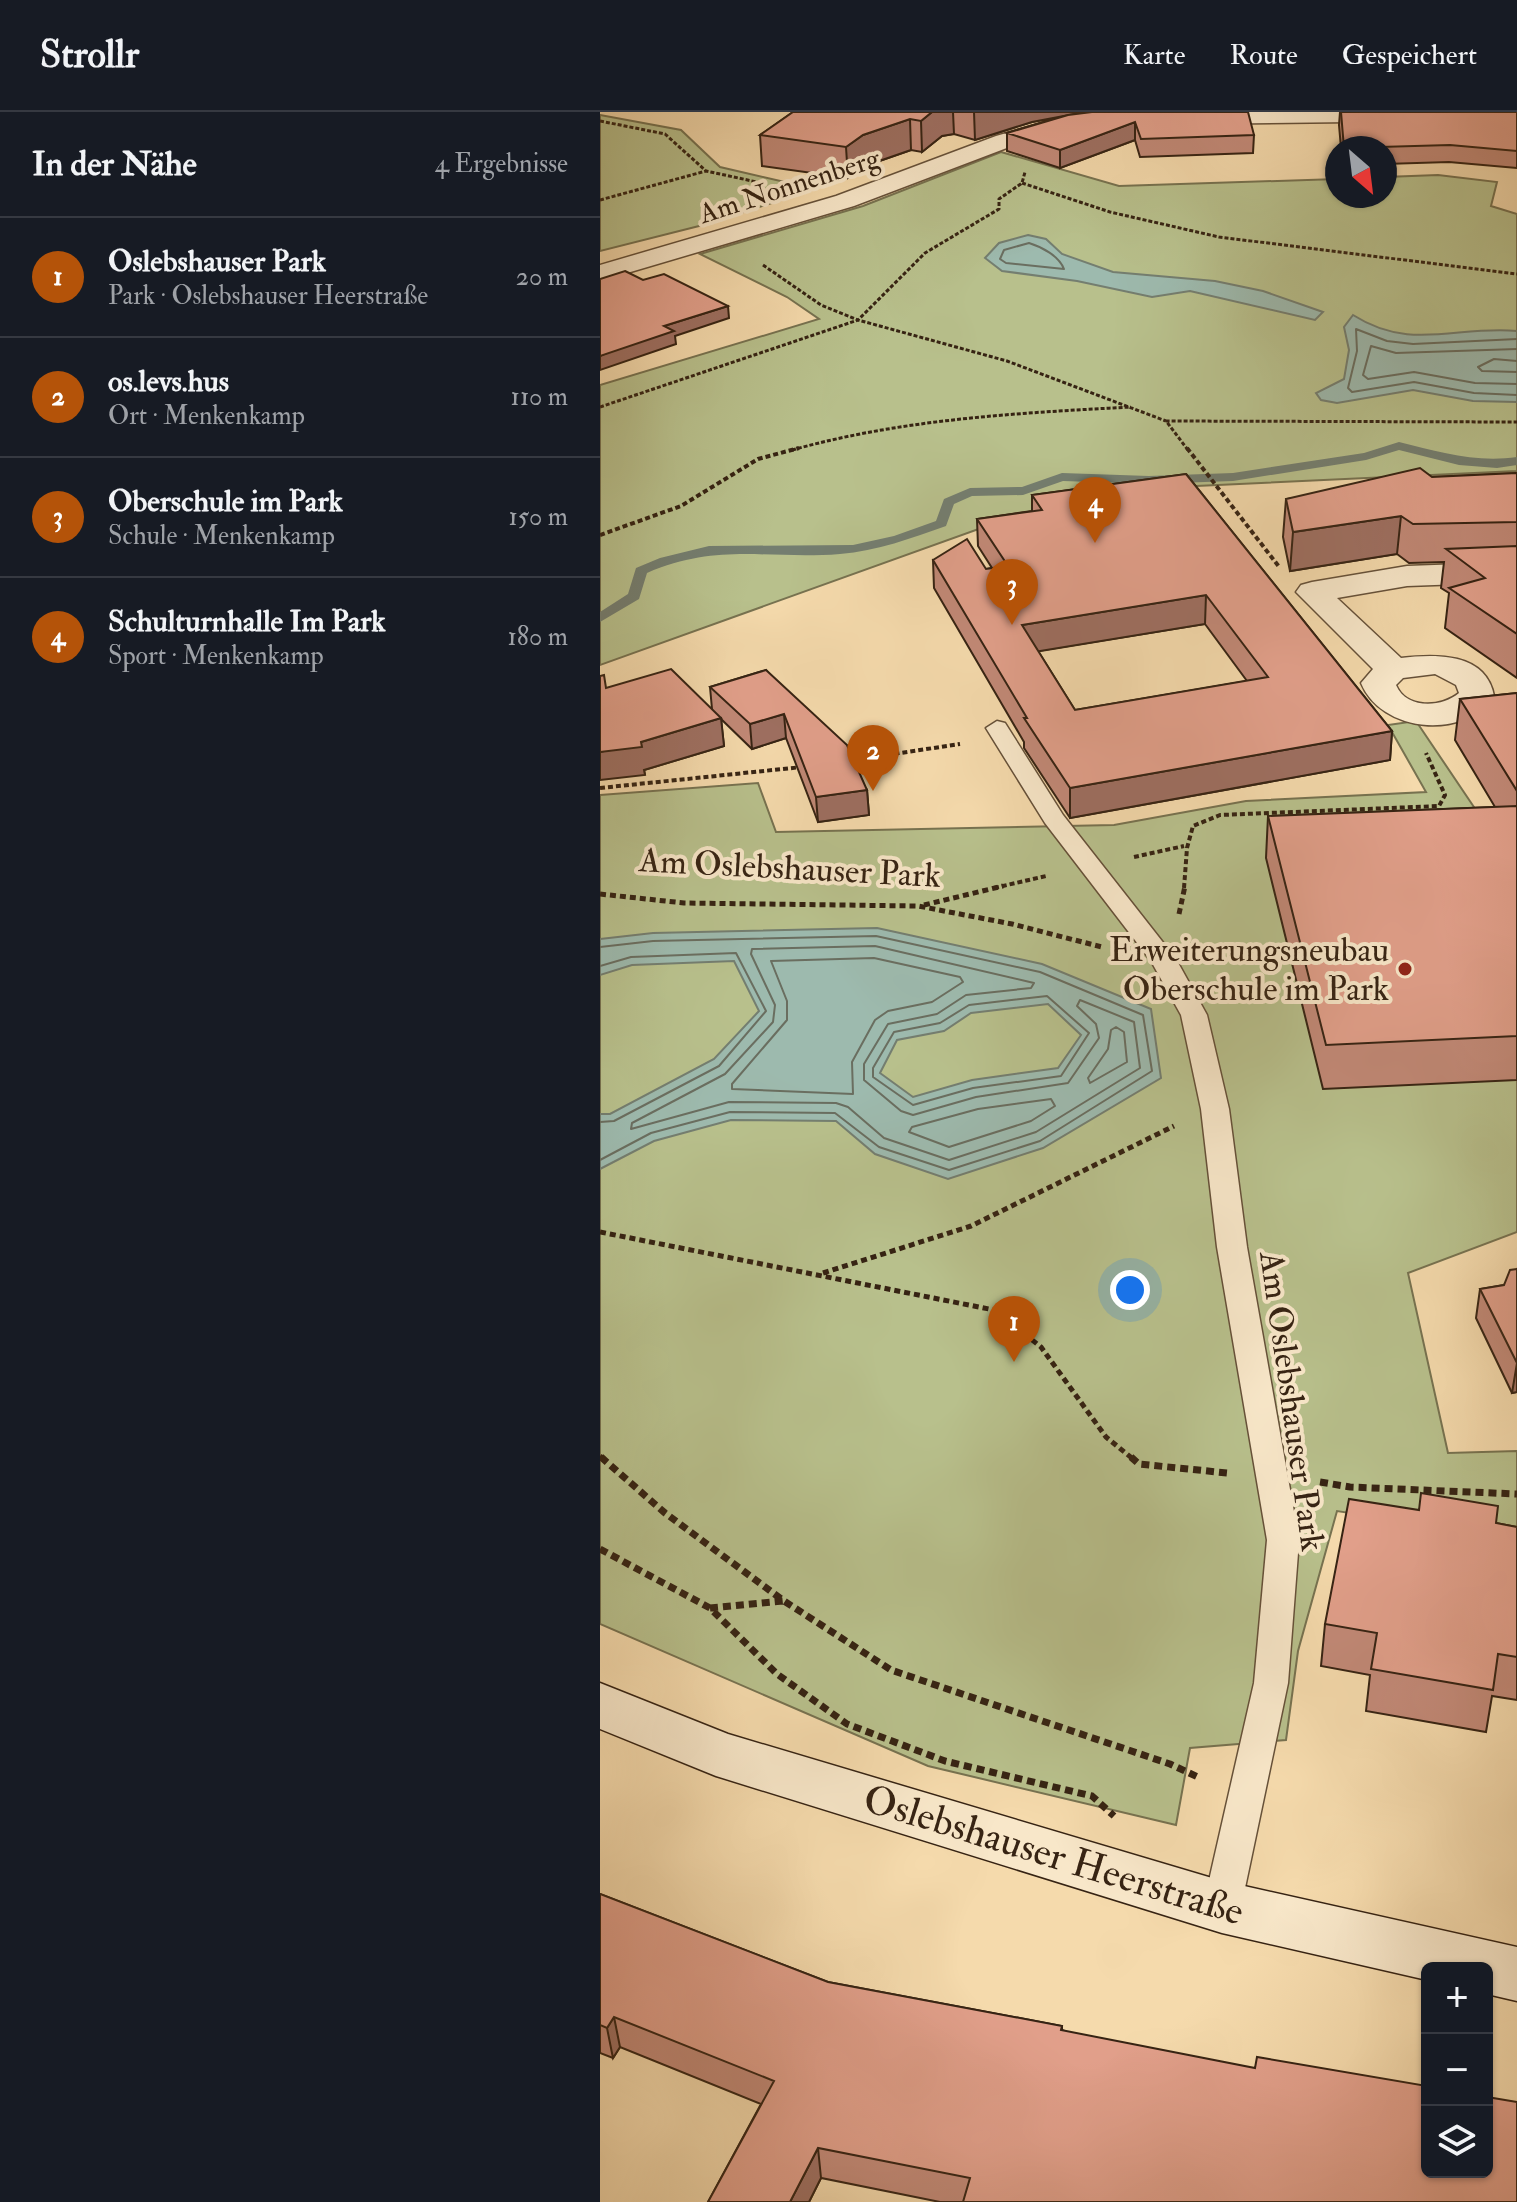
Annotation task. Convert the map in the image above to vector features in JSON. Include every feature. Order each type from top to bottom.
[{"type":"street","points":[[1166,117],[1517,113]]},
{"type":"street","name":"Am Nonnenberg","points":[[600,273],[845,201],[1036,130],[1085,120]]},
{"type":"street","points":[[1312,592],[1407,576],[1517,572]]},
{"type":"street","points":[[1312,592],[1393,669]]},
{"type":"street","points":[[1412,664],[1443,666],[1471,678],[1477,686],[1477,696],[1463,708],[1448,712],[1417,712],[1401,708],[1380,693],[1378,683],[1393,669],[1412,664]]},
{"type":"street","name":"Oslebshauser Heerstraße","points":[[600,1705],[716,1753],[1222,1907],[1517,1974]]},
{"type":"lane","name":"Am Oslebshauser Park","points":[[999,733],[1053,818],[1163,959],[1194,1015],[1215,1109],[1232,1247],[1283,1540],[1271,1683],[1222,1907]]},
{"type":"path","points":[[600,121],[665,134],[706,171]]},
{"type":"path","points":[[600,407],[858,320],[925,253],[999,209],[999,199],[1022,183],[1025,169],[969,154]]},
{"type":"path","points":[[600,200],[706,171],[845,201]]},
{"type":"path","points":[[1022,183],[1110,212],[1219,237],[1517,274]]},
{"type":"path","points":[[727,238],[821,305],[858,320],[1007,361],[1166,421],[1517,422]]},
{"type":"path","points":[[600,535],[681,506],[758,459],[807,444],[947,419],[1131,407]]},
{"type":"path","points":[[1166,421],[1289,579],[1312,592]]},
{"type":"path","points":[[1163,959],[1187,890],[1184,846],[1193,826],[1220,815],[1439,806],[1445,795],[1410,725],[1417,712]]},
{"type":"path","points":[[835,763],[999,733]]},
{"type":"path","points":[[600,788],[805,767]]},
{"type":"path","name":"Am Oslebshauser Park","points":[[600,894],[684,903],[918,906],[1163,959]]},
{"type":"path","points":[[822,1273],[971,1226],[1132,1145],[1215,1109]]},
{"type":"path","points":[[600,1232],[822,1273],[994,1310],[1041,1347],[1106,1437],[1139,1464],[1350,1487],[1517,1494]]},
{"type":"path","points":[[600,1456],[665,1513],[784,1601],[891,1670],[1170,1764],[1245,1799]]},
{"type":"path","points":[[600,1549],[710,1608],[777,1674],[847,1724],[945,1761],[1092,1796],[1127,1826]]},
{"type":"path","points":[[710,1608],[784,1601]]},
{"type":"green space","points":[[600,115],[681,130],[720,167],[815,189],[707,224],[600,251]]},
{"type":"green space","points":[[1001,152],[1119,186],[1325,179],[1325,208],[1397,208],[1397,177],[1438,175],[1497,182],[1491,206],[1517,214],[1517,471],[1196,486],[1012,517],[600,665],[600,385],[819,319],[787,297],[700,254],[863,206]]},
{"type":"green space","points":[[1416,721],[1482,819],[1517,817],[1517,1232],[1408,1273],[1448,1453],[1517,1451],[1517,1538],[1337,1511],[1298,1651],[1286,1740],[1190,1748],[1176,1825],[928,1766],[600,1624],[600,795],[758,783],[776,832],[1114,825],[1246,801],[1426,792],[1388,725]]},
{"type":"water","points":[[1028,235],[1046,239],[1062,254],[1113,272],[1215,281],[1263,291],[1323,312],[1315,320],[1190,291],[1152,297],[1077,281],[1002,271],[985,258],[999,243]]},
{"type":"water","points":[[1353,315],[1374,326],[1415,335],[1517,331],[1517,402],[1473,401],[1413,390],[1337,403],[1321,400],[1316,393],[1344,379],[1349,350],[1344,327]]},
{"type":"water","points":[[877,928],[1042,964],[1151,1009],[1161,1078],[1043,1148],[948,1179],[875,1154],[836,1121],[731,1120],[654,1141],[600,1169],[600,1114],[610,1114],[714,1059],[759,1011],[734,961],[632,965],[600,975],[600,939],[653,933]],"holes":[[[1048,1004],[1081,1035],[1058,1068],[972,1080],[913,1097],[880,1073],[897,1040],[944,1031],[971,1013]]]},
{"type":"building","points":[[793,112],[932,112],[921,121],[910,119],[863,135],[846,147],[760,135]]},
{"type":"building","points":[[1092,112],[1248,112],[1254,135],[1141,139],[1135,122],[1060,150],[1007,133],[1068,115]]},
{"type":"building","points":[[1341,112],[1517,112],[1517,151],[1450,145],[1397,146],[1397,136],[1343,136]]},
{"type":"building","points":[[625,271],[643,280],[664,274],[728,306],[664,326],[674,331],[600,356],[600,279]]},
{"type":"building","points":[[1420,468],[1432,477],[1517,473],[1517,522],[1413,524],[1401,516],[1293,532],[1286,499]]},
{"type":"building","points":[[1186,474],[1392,731],[1070,788],[1024,718],[1027,718],[933,560],[967,539],[986,569],[1008,566],[977,519],[1042,510],[1032,495]],"holes":[[[1206,595],[1268,677],[1075,710],[1022,625]]]},
{"type":"building","points":[[1517,546],[1517,634],[1449,588],[1485,578],[1446,549]]},
{"type":"building","points":[[671,669],[721,718],[641,742],[642,747],[600,752],[600,676],[604,675],[606,688]]},
{"type":"building","points":[[766,670],[847,745],[867,790],[816,797],[784,714],[750,724],[710,687]]},
{"type":"building","points":[[1517,693],[1517,791],[1460,699]]},
{"type":"building","name":"Erweiterungsneubau Oberschule im Park","points":[[1517,806],[1517,1036],[1326,1045],[1268,816]]},
{"type":"building","points":[[1517,1269],[1517,1363],[1480,1289],[1504,1285],[1510,1270]]},
{"type":"building","points":[[1421,1493],[1498,1506],[1496,1523],[1517,1527],[1517,1657],[1498,1654],[1493,1690],[1371,1669],[1377,1633],[1325,1624],[1349,1499],[1419,1510]]},
{"type":"building","points":[[600,1894],[828,1982],[1062,2026],[1061,2030],[1255,2068],[1257,2057],[1421,2085],[1421,2178],[1493,2178],[1493,2098],[1517,2102],[1517,2202],[963,2202],[970,2178],[818,2148],[790,2202],[708,2202],[774,2081],[614,2017],[607,2028],[600,2025]]},
{"type":"waterway","points":[[600,618],[634,596],[641,571],[664,561],[709,550],[838,551],[868,546],[942,523],[948,502],[970,492],[1023,491],[1062,477],[1149,480],[1233,477],[1366,456],[1399,446],[1459,461],[1497,464],[1517,461]]},
{"type":"place","name":"Schulturnhalle Im Park","points":[[1095,543]]},
{"type":"place","name":"Oberschule im Park","points":[[1012,625]]},
{"type":"place","name":"os.levs.hus","points":[[873,791]]},
{"type":"place","name":"Erweiterungsneubau Oberschule im Park","points":[[1405,969]]},
{"type":"place","name":"Oslebshauser Park","points":[[1014,1362]]}]
